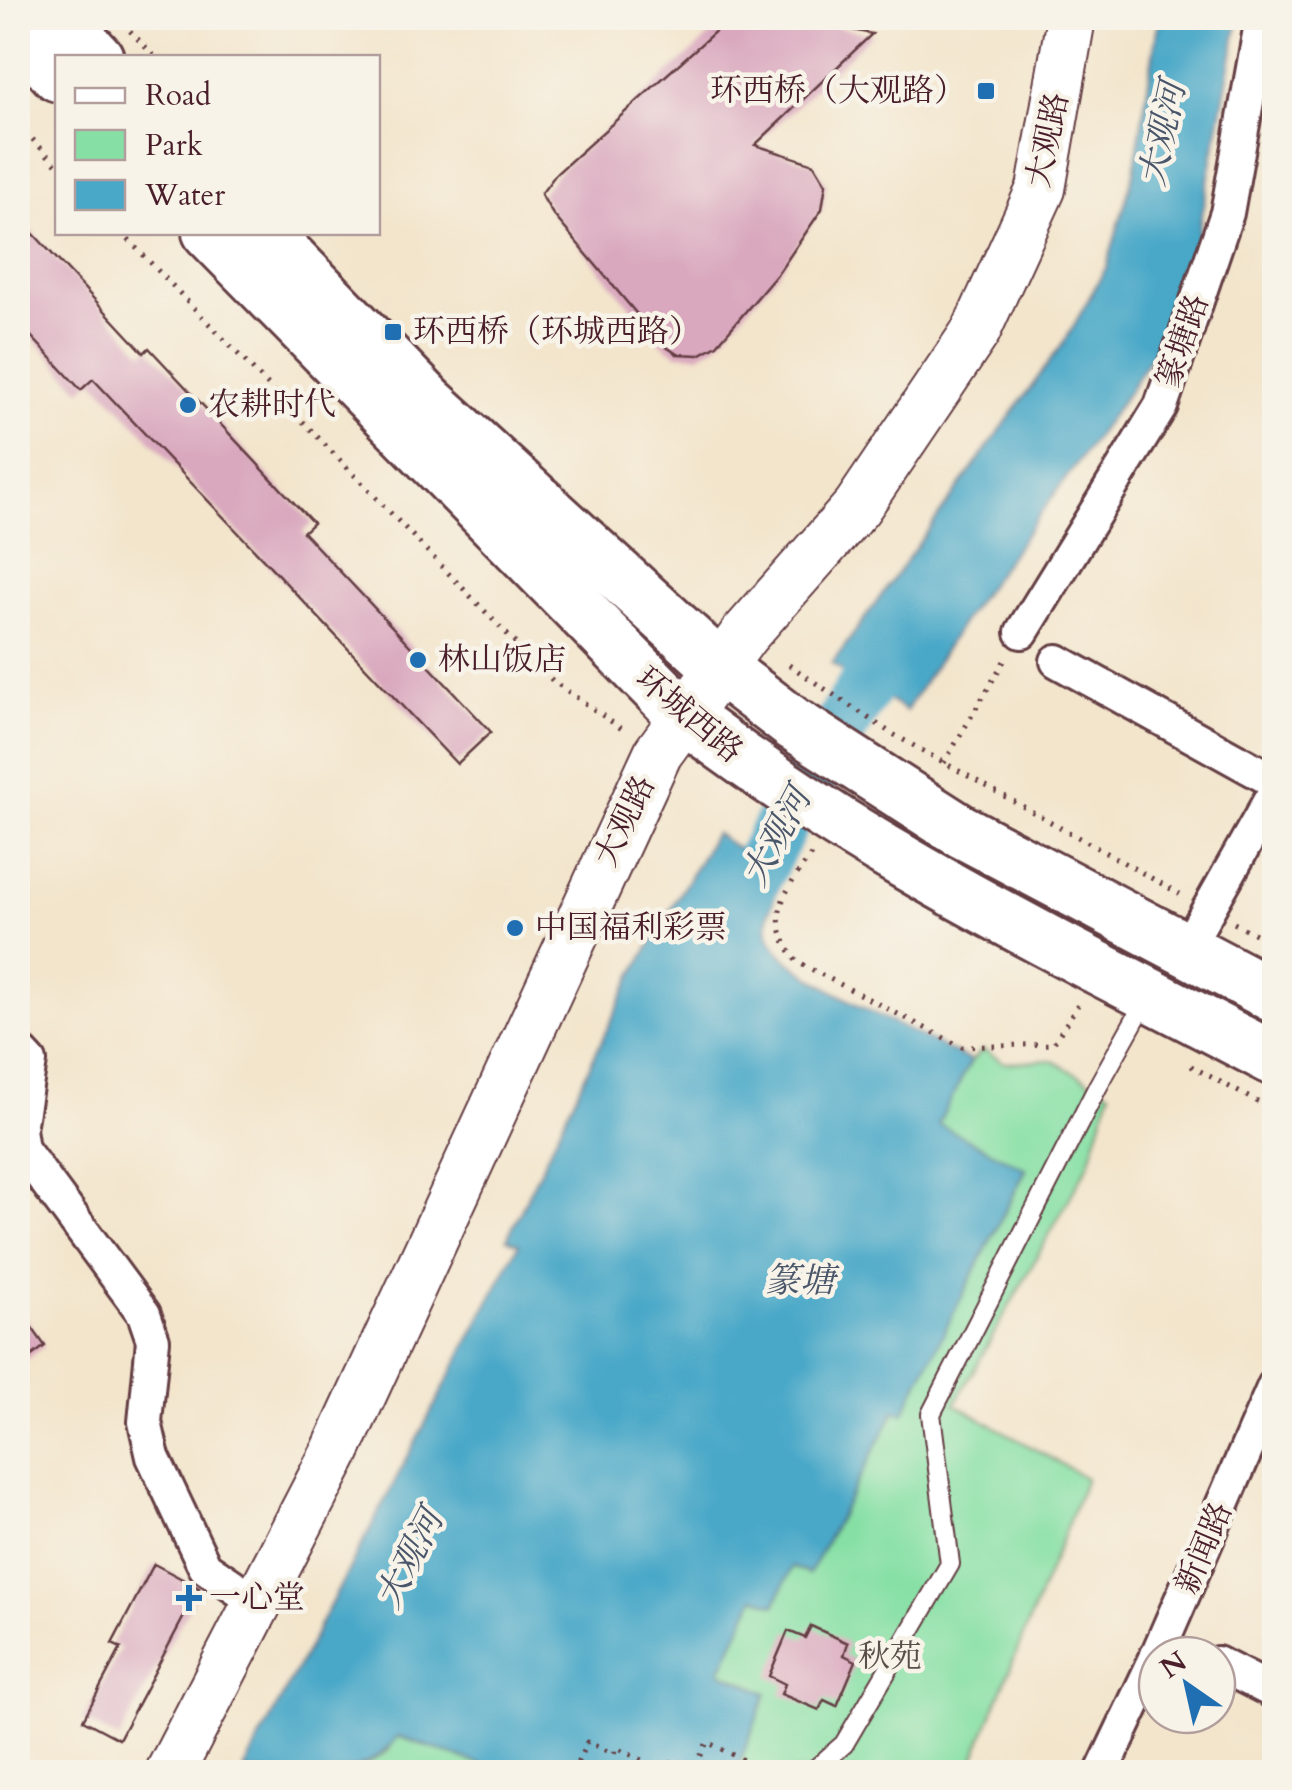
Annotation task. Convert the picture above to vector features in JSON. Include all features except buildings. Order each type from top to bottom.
[{"type":"main road","points":[[60,18],[94,55]]},
{"type":"main road","name":"大观路","points":[[170,1772],[335,1453],[671,734],[720,666],[857,508],[976,330],[1041,189],[1072,18]]},
{"type":"main road","points":[[18,32],[55,72]]},
{"type":"main road","name":"环城西路","points":[[212,235],[671,734],[758,772],[821,838],[932,880],[1274,1059]]},
{"type":"main road","name":"环城西路","points":[[267,235],[430,403],[720,666],[805,704],[878,753],[959,830],[1197,929],[1274,996]]},
{"type":"street","name":"篆塘路","points":[[1022,632],[1160,406],[1227,213],[1262,18]]},
{"type":"street","points":[[1057,661],[1274,782]]},
{"type":"street","points":[[1197,929],[1274,793]]},
{"type":"street","points":[[18,1049],[30,1062],[19,1129],[22,1148],[128,1290],[154,1340],[145,1422],[152,1457],[204,1566],[258,1603]]},
{"type":"street","name":"新闻路","points":[[1166,1635],[1274,1386]]},
{"type":"street","points":[[1237,1673],[1274,1692]]},
{"type":"street","name":"新闻路","points":[[1102,1772],[1137,1698]]},
{"type":"lane","points":[[812,1772],[844,1744],[950,1564],[931,1414],[1098,1086],[1150,994]]},
{"type":"path","points":[[117,18],[153,55]]},
{"type":"path","points":[[18,124],[55,163]]},
{"type":"path","points":[[124,235],[553,681],[671,734]]},
{"type":"path","points":[[943,764],[1022,632]]},
{"type":"path","points":[[805,704],[878,753],[943,764],[1197,929],[1274,944]]},
{"type":"path","points":[[821,838],[786,890],[776,921],[783,943],[796,962],[962,1047],[1052,1044],[1078,1006]]},
{"type":"path","points":[[573,1772],[587,1742],[614,1754],[616,1748],[668,1772],[673,1758],[694,1769],[707,1742],[767,1772]]},
{"type":"green space","name":"秋苑","points":[[983,1050],[1005,1063],[1051,1060],[1110,1092],[1089,1163],[955,1404],[1086,1478],[969,1772],[736,1772],[767,1693],[720,1672],[755,1596],[793,1567],[808,1574],[895,1411],[903,1413],[1026,1170],[937,1124],[971,1061]]},
{"type":"green space","points":[[397,1736],[502,1772],[354,1772],[388,1751]]},
{"type":"water","points":[[1159,18],[1239,18],[1196,244],[1168,328],[1129,391],[962,622],[906,711],[832,664],[1068,336],[1107,266],[1134,172]]},
{"type":"water","name":"篆塘","points":[[715,833],[782,879],[768,923],[770,938],[781,954],[829,988],[971,1061],[938,1124],[1026,1169],[903,1414],[895,1411],[809,1574],[792,1567],[775,1605],[755,1597],[720,1672],[767,1693],[736,1772],[502,1772],[398,1736],[384,1752],[348,1770],[328,1774],[243,1772],[519,1244],[507,1239],[633,975]]},
{"type":"waterway","name":"大观河","points":[[726,932],[784,819],[905,621]]},
{"type":"place","name":"环西桥（大观路）","points":[[986,91]]},
{"type":"place","name":"环西桥（环城西路）","points":[[393,332]]},
{"type":"place","name":"农耕时代","points":[[188,405]]},
{"type":"place","name":"林山饭店","points":[[418,660]]},
{"type":"place","name":"中国福利彩票","points":[[515,928]]},
{"type":"place","name":"一心堂","points":[[189,1598]]}]
